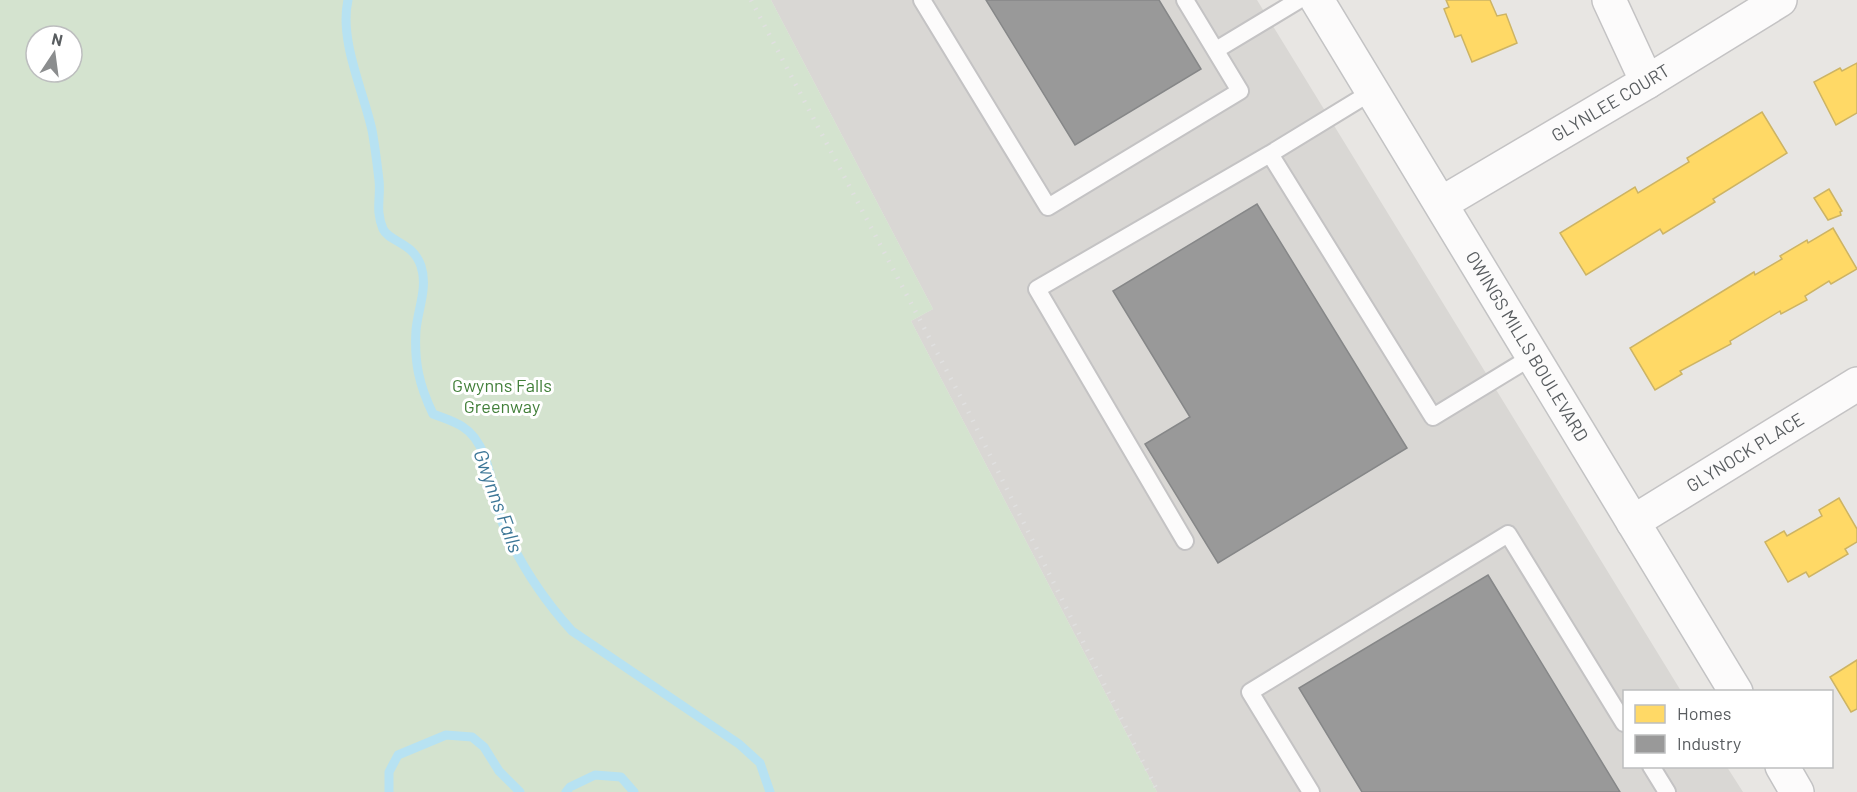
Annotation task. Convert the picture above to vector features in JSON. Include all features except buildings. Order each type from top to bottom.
[{"type":"main road","name":"OWINGS MILLS BOULEVARD","points":[[1317,0],[1735,690]]},
{"type":"main road","points":[[1609,0],[1647,82]]},
{"type":"main road","name":"GLYNLEE COURT","points":[[1442,203],[1647,82],[1780,0]]},
{"type":"main road","name":"GLYNOCK PLACE","points":[[1633,522],[1857,384]]},
{"type":"main road","points":[[1783,768],[1797,792]]},
{"type":"lane","points":[[922,0],[1047,207],[1240,91],[1185,0]]},
{"type":"lane","points":[[1216,50],[1299,0]]},
{"type":"lane","points":[[1185,541],[1037,289],[1270,154],[1372,91]]},
{"type":"lane","points":[[1270,154],[1433,417],[1533,356]]},
{"type":"lane","points":[[1311,792],[1250,692],[1508,534],[1623,721]]},
{"type":"lane","points":[[1652,768],[1667,792]]},
{"type":"shaded area","points":[[771,0],[1257,0],[1680,690],[1623,690],[1623,768],[1728,768],[1743,792],[1157,792],[911,321],[933,309]]},
{"type":"green space","name":"Gwynns Falls Greenway","points":[[0,0],[771,0],[933,309],[911,321],[1157,792],[0,792]]},
{"type":"waterway","name":"Gwynns Falls","points":[[348,0],[346,15],[349,48],[373,136],[379,180],[381,222],[383,229],[390,237],[413,252],[423,274],[423,290],[416,330],[416,353],[421,383],[433,414],[452,421],[473,435],[486,459],[500,515],[518,555],[534,582],[572,631],[739,744],[760,763],[770,792]]},
{"type":"waterway","points":[[389,792],[389,772],[398,755],[446,735],[472,737],[484,747],[499,771],[520,792]]},
{"type":"waterway","points":[[566,792],[570,787],[595,775],[621,777],[634,792]]},
{"type":"railway","points":[[751,0],[968,411],[1158,792]]}]
